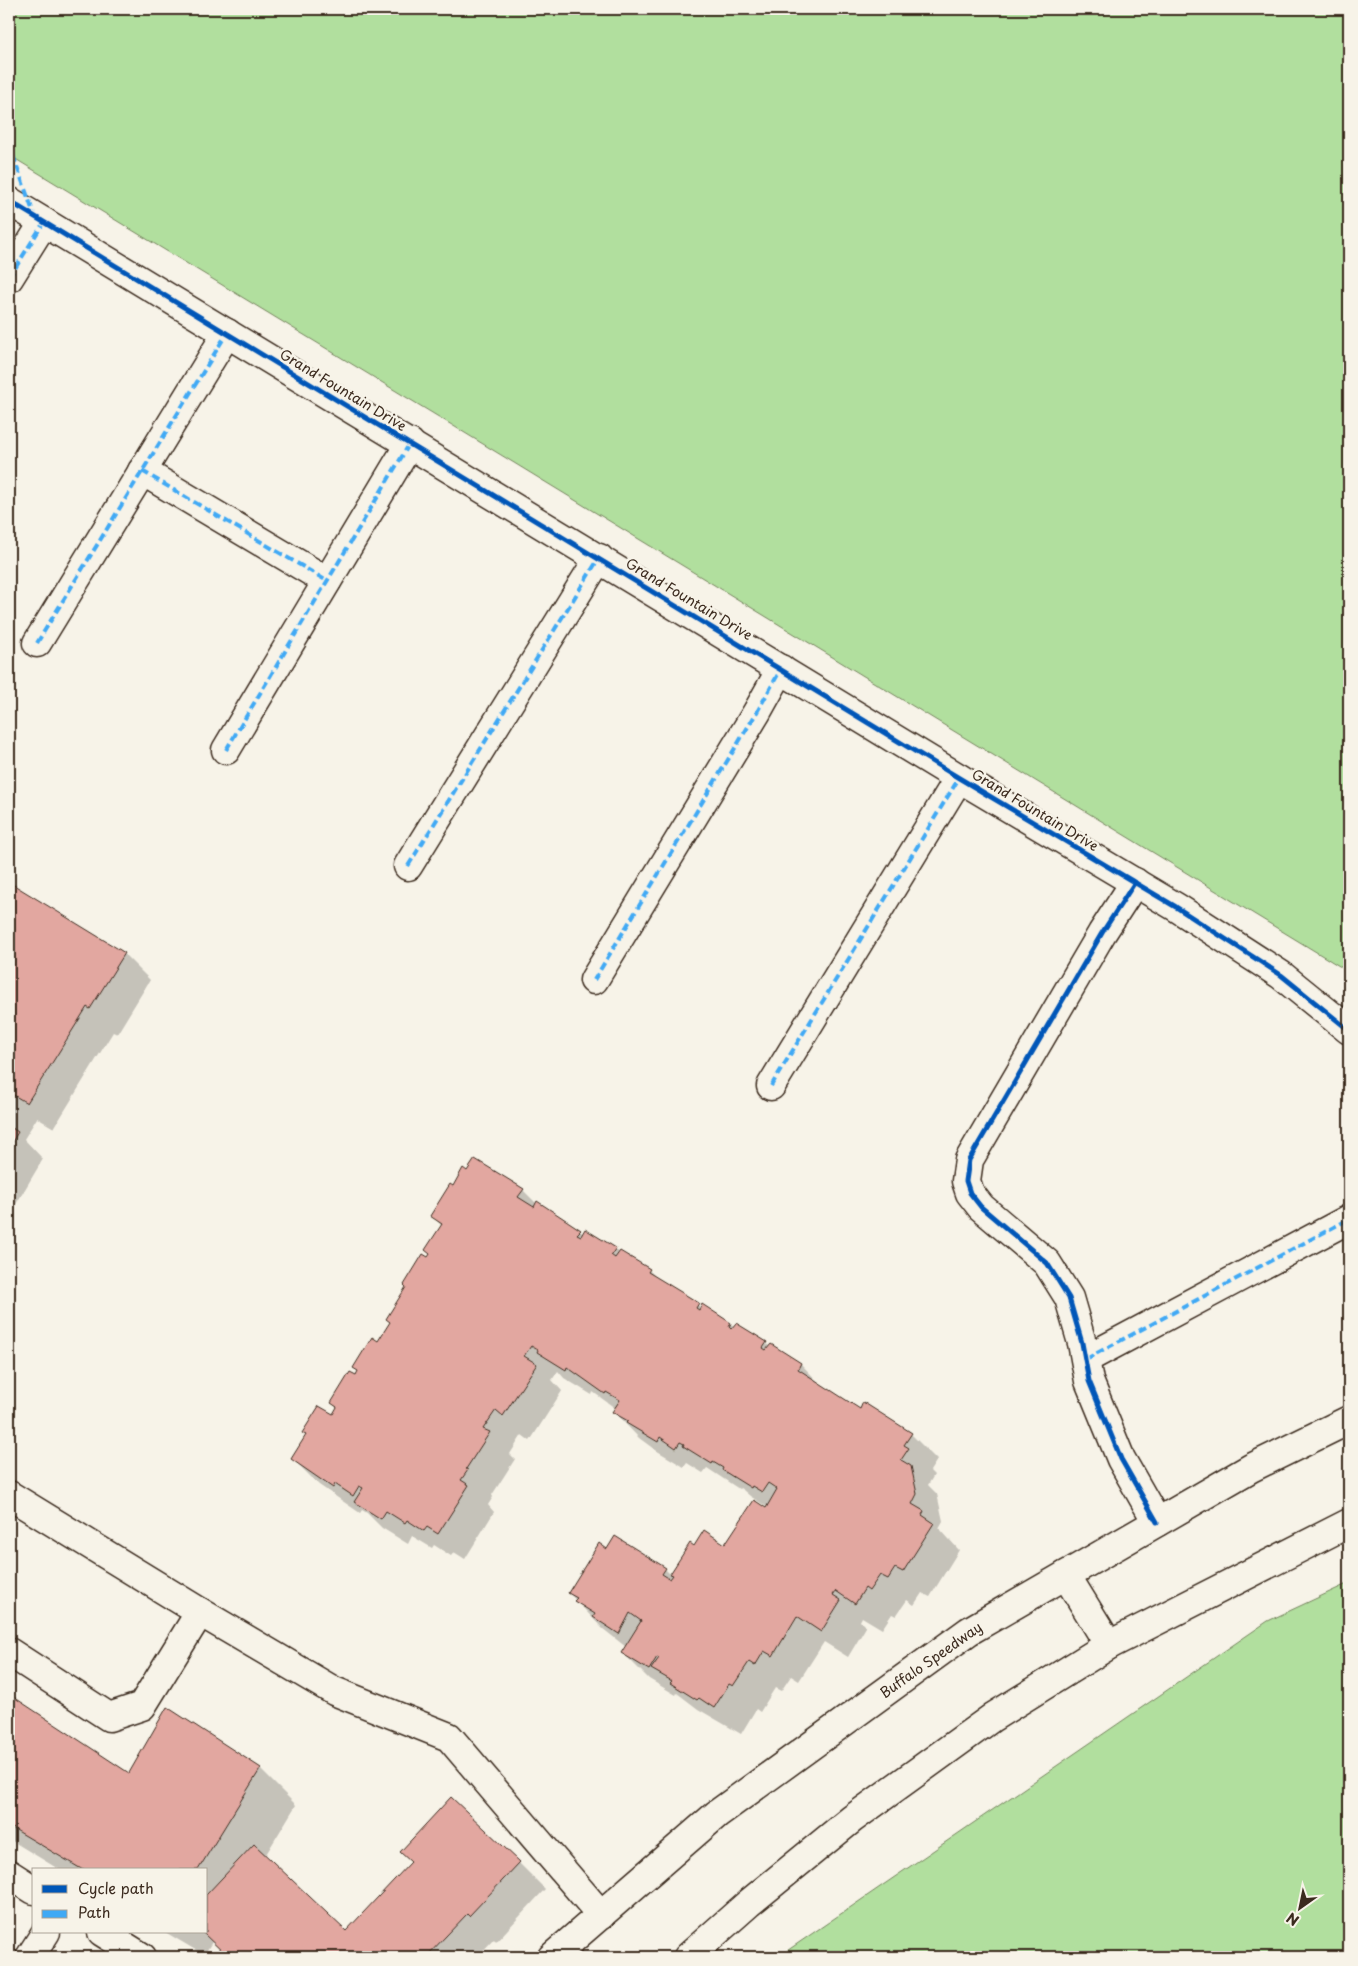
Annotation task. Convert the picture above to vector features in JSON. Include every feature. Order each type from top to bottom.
[{"type":"street","name":"Grand Fountain Drive","points":[[9,201],[781,668],[959,778],[1135,882],[1281,975],[1349,1030]]},
{"type":"street","points":[[9,278],[44,222]]},
{"type":"street","points":[[37,643],[227,333]]},
{"type":"street","points":[[226,750],[410,443]]},
{"type":"street","points":[[142,470],[327,581]]},
{"type":"street","points":[[408,866],[598,558]]},
{"type":"street","points":[[594,980],[752,720],[781,668]]},
{"type":"street","points":[[771,1086],[959,778]]},
{"type":"street","points":[[1135,882],[1102,933],[968,1160],[966,1181],[970,1193],[981,1207],[1048,1263],[1069,1298],[1086,1359],[1089,1381],[1122,1459],[1157,1522]]},
{"type":"street","points":[[1086,1359],[1349,1219]]},
{"type":"street","name":"Buffalo Speedway","points":[[552,1957],[717,1814],[969,1631],[1251,1468],[1349,1420]]},
{"type":"street","points":[[9,1495],[200,1612],[334,1691],[449,1737],[601,1915]]},
{"type":"street","points":[[688,1957],[749,1903],[852,1818],[993,1717],[1109,1645],[1349,1523]]},
{"type":"street","points":[[1066,1575],[1109,1645]]},
{"type":"street","points":[[9,1652],[109,1717],[142,1706],[200,1612]]},
{"type":"street","points":[[9,1874],[32,1889]]},
{"type":"street","points":[[30,1957],[45,1934]]},
{"type":"street","points":[[105,1934],[142,1957]]},
{"type":"green space","points":[[9,9],[1349,9],[1349,972],[9,155]]},
{"type":"green space","points":[[1349,1583],[1349,1957],[778,1957],[1268,1621]]},
{"type":"building","points":[[9,882],[125,953],[90,1009],[87,1007],[27,1103],[10,1093],[9,1096]]},
{"type":"building","points":[[9,1126],[18,1132],[9,1147]]},
{"type":"building","points":[[475,1159],[524,1189],[518,1197],[534,1207],[537,1201],[581,1230],[577,1234],[581,1236],[585,1229],[616,1248],[611,1255],[615,1258],[620,1251],[650,1269],[648,1272],[699,1303],[696,1308],[699,1310],[702,1304],[731,1323],[729,1327],[731,1329],[736,1323],[767,1342],[763,1348],[766,1350],[771,1344],[801,1363],[798,1369],[860,1409],[863,1402],[912,1433],[904,1445],[909,1448],[901,1460],[911,1466],[917,1494],[912,1504],[924,1511],[922,1515],[934,1523],[903,1572],[895,1568],[888,1579],[880,1575],[869,1591],[865,1588],[855,1604],[836,1591],[833,1595],[841,1600],[821,1632],[797,1616],[773,1656],[764,1651],[755,1666],[749,1662],[733,1686],[729,1684],[714,1708],[699,1698],[697,1700],[670,1683],[672,1681],[651,1669],[659,1658],[657,1657],[649,1670],[621,1653],[641,1621],[630,1613],[619,1634],[593,1617],[595,1614],[574,1601],[577,1598],[568,1593],[599,1543],[607,1549],[615,1536],[666,1568],[662,1574],[670,1579],[673,1575],[670,1574],[690,1543],[694,1546],[704,1530],[725,1544],[754,1500],[766,1508],[777,1489],[768,1483],[762,1492],[752,1486],[751,1488],[722,1470],[723,1468],[713,1462],[712,1464],[683,1446],[684,1444],[680,1442],[676,1448],[660,1437],[658,1442],[626,1423],[628,1421],[612,1412],[620,1400],[606,1392],[605,1394],[567,1367],[566,1370],[537,1352],[538,1350],[531,1346],[524,1356],[537,1364],[503,1416],[496,1410],[483,1429],[490,1432],[461,1480],[469,1485],[438,1534],[427,1527],[424,1531],[407,1520],[405,1523],[386,1511],[381,1519],[354,1502],[363,1488],[359,1486],[353,1496],[335,1484],[333,1488],[291,1459],[306,1435],[302,1433],[319,1406],[333,1414],[337,1407],[331,1403],[350,1372],[356,1375],[358,1371],[353,1368],[372,1337],[378,1341],[390,1322],[386,1319],[406,1287],[404,1285],[423,1254],[428,1257],[430,1254],[425,1250],[442,1224],[430,1216],[450,1184],[453,1186],[463,1168],[467,1171]]},
{"type":"building","points":[[9,1694],[129,1773],[167,1707],[261,1768],[199,1868],[80,1868],[9,1826]]},
{"type":"building","points":[[451,1797],[520,1862],[469,1916],[467,1914],[426,1957],[228,1957],[204,1934],[208,1934],[208,1893],[254,1844],[346,1931],[411,1862],[400,1852]]},
{"type":"marked path","points":[[9,144],[35,217]]},
{"type":"marked path","points":[[9,278],[44,222]]},
{"type":"marked path","points":[[37,643],[227,333]]},
{"type":"marked path","points":[[226,750],[410,443]]},
{"type":"marked path","points":[[142,471],[327,581]]},
{"type":"marked path","points":[[408,866],[599,558]]},
{"type":"marked path","points":[[594,980],[757,712],[781,669]]},
{"type":"marked path","points":[[771,1086],[959,778]]},
{"type":"marked path","points":[[1086,1359],[1349,1219]]},
{"type":"cycle path","points":[[9,201],[959,778],[1176,907],[1281,975],[1349,1030]]},
{"type":"cycle path","points":[[1135,882],[1102,933],[969,1160],[966,1181],[970,1193],[981,1207],[1047,1263],[1069,1298],[1082,1343],[1089,1381],[1121,1459],[1157,1522]]}]
